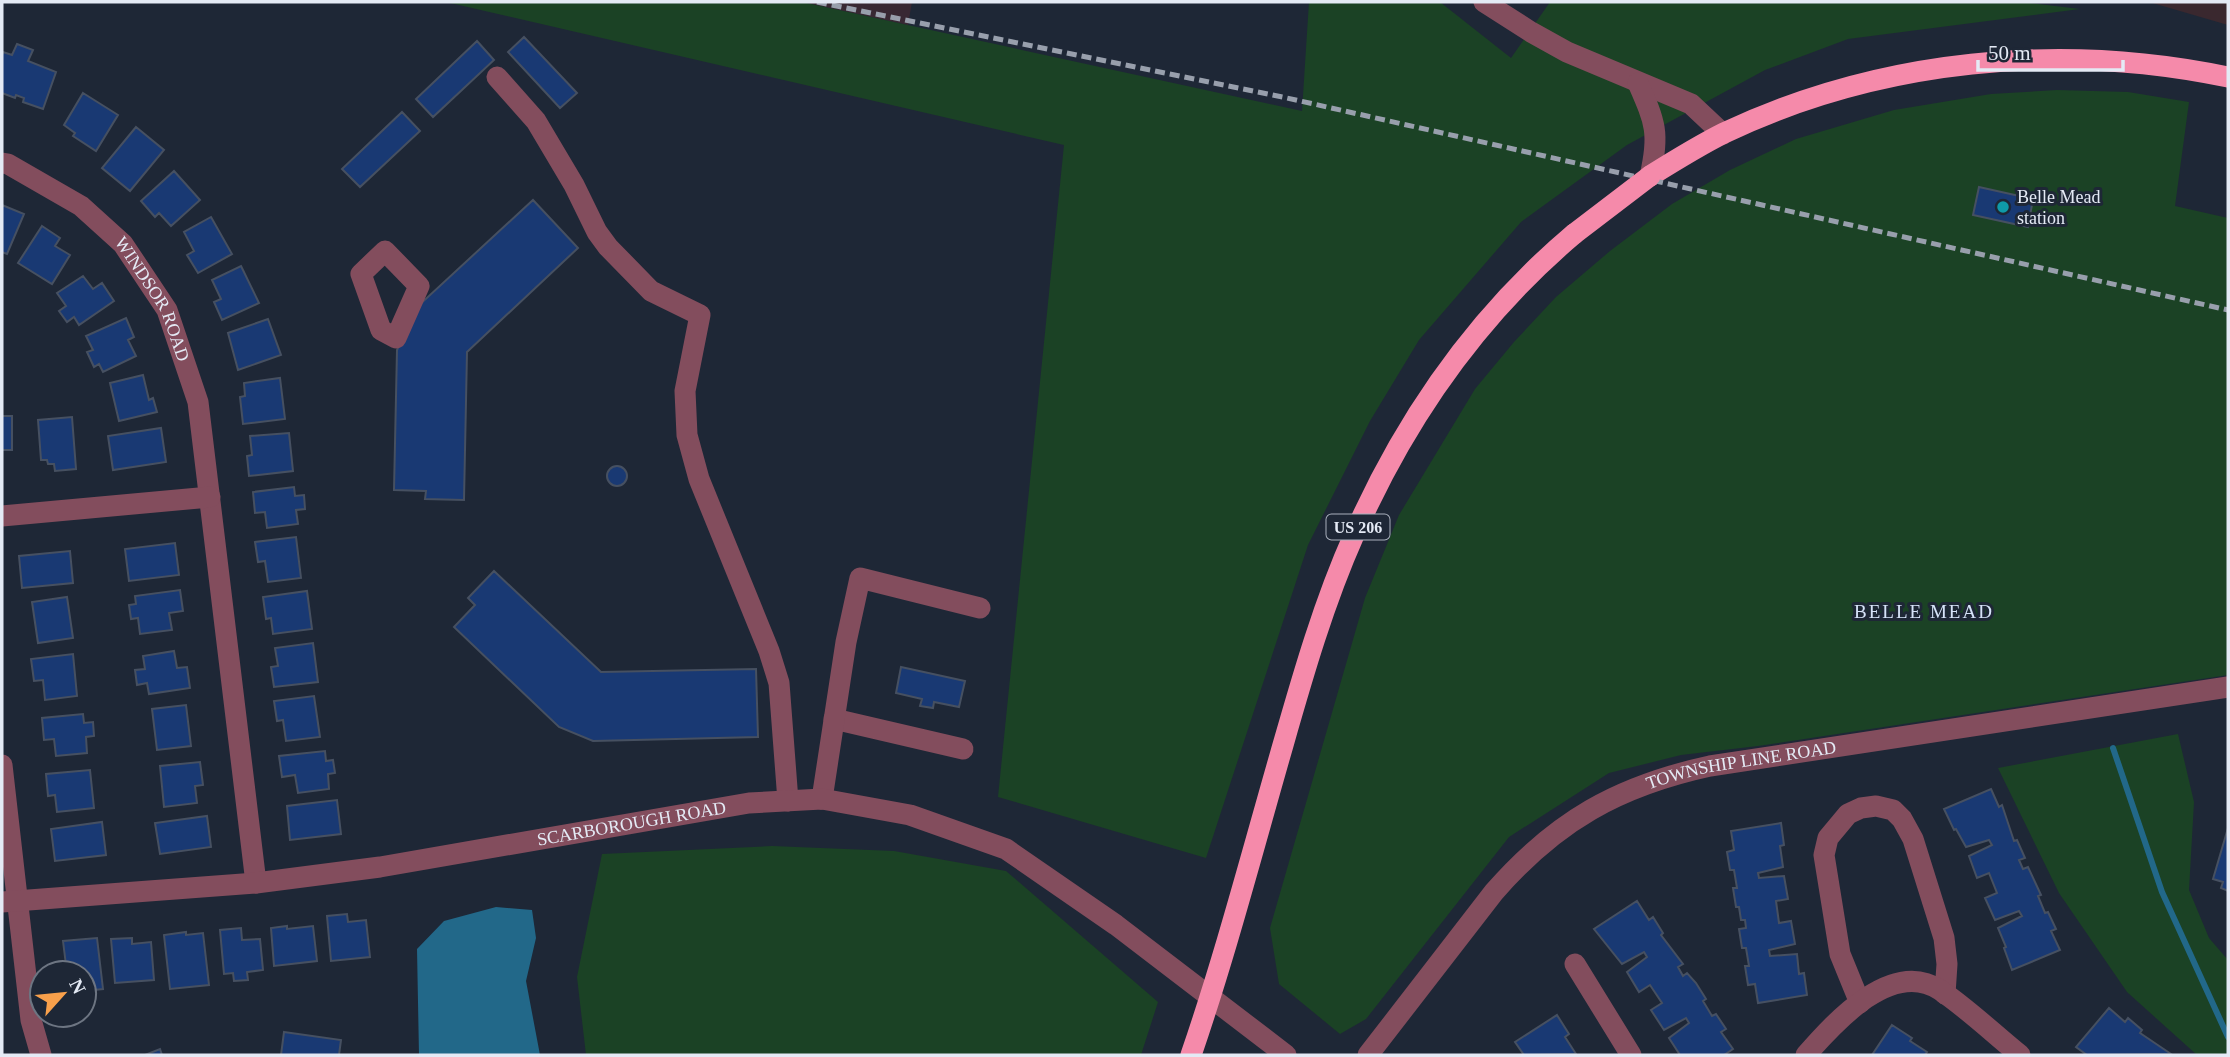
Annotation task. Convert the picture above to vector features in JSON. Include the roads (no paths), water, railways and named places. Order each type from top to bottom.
[{"type":"highway","name":"US 206","points":[[1191,1055],[1210,999],[1308,658],[1353,536],[1389,463],[1428,397],[1494,310],[1536,265],[1650,176],[1723,134],[1763,116],[1842,90],[1976,63],[2032,58],[2117,61],[2228,77]]},
{"type":"street","points":[[1490,3],[1531,32],[1567,52],[1691,104],[1723,134]]},
{"type":"street","points":[[496,77],[536,121],[574,185],[597,232],[608,247],[651,291],[700,315],[685,391],[687,436],[699,478],[769,651],[779,683],[788,801]]},
{"type":"street","points":[[1638,83],[1654,119],[1655,150],[1650,176]]},
{"type":"street","name":"WINDSOR ROAD","points":[[2,163],[81,206],[122,244],[167,310],[198,402],[256,883]]},
{"type":"street","points":[[2,516],[210,497]]},
{"type":"street","points":[[822,799],[846,642],[860,578],[980,608]]},
{"type":"street","name":"TOWNSHIP LINE ROAD","points":[[1368,1055],[1516,867],[1570,821],[1604,801],[1634,788],[1672,774],[1710,766],[2228,687]]},
{"type":"street","points":[[834,719],[963,749]]},
{"type":"street","points":[[2,765],[10,901],[31,1020],[41,1055]]},
{"type":"street","name":"SCARBOROUGH ROAD","points":[[10,901],[256,883],[380,867],[749,803],[822,799],[910,815],[1006,849],[1116,925],[1286,1055]]},
{"type":"street","points":[[1860,1003],[1840,954],[1824,855],[1828,838],[1848,814],[1860,808],[1876,806],[1893,810],[1902,819],[1913,839],[1944,939],[1947,964],[1945,994]]},
{"type":"street","points":[[1575,964],[1631,1055]]},
{"type":"street","points":[[1807,1055],[1830,1028],[1860,1003],[1887,986],[1899,982],[1922,983],[1938,989],[2020,1055]]},
{"type":"water","points":[[496,907],[532,910],[536,938],[526,981],[540,1055],[419,1055],[417,949],[444,921]]},
{"type":"waterway","points":[[2113,748],[2162,892],[2228,1037]]},
{"type":"railway","points":[[817,2],[1287,98],[2228,310]]},
{"type":"place","name":"Belle Mead station","points":[[2003,207]]},
{"type":"district","name":"BELLE MEAD","points":[[1924,611]]}]
